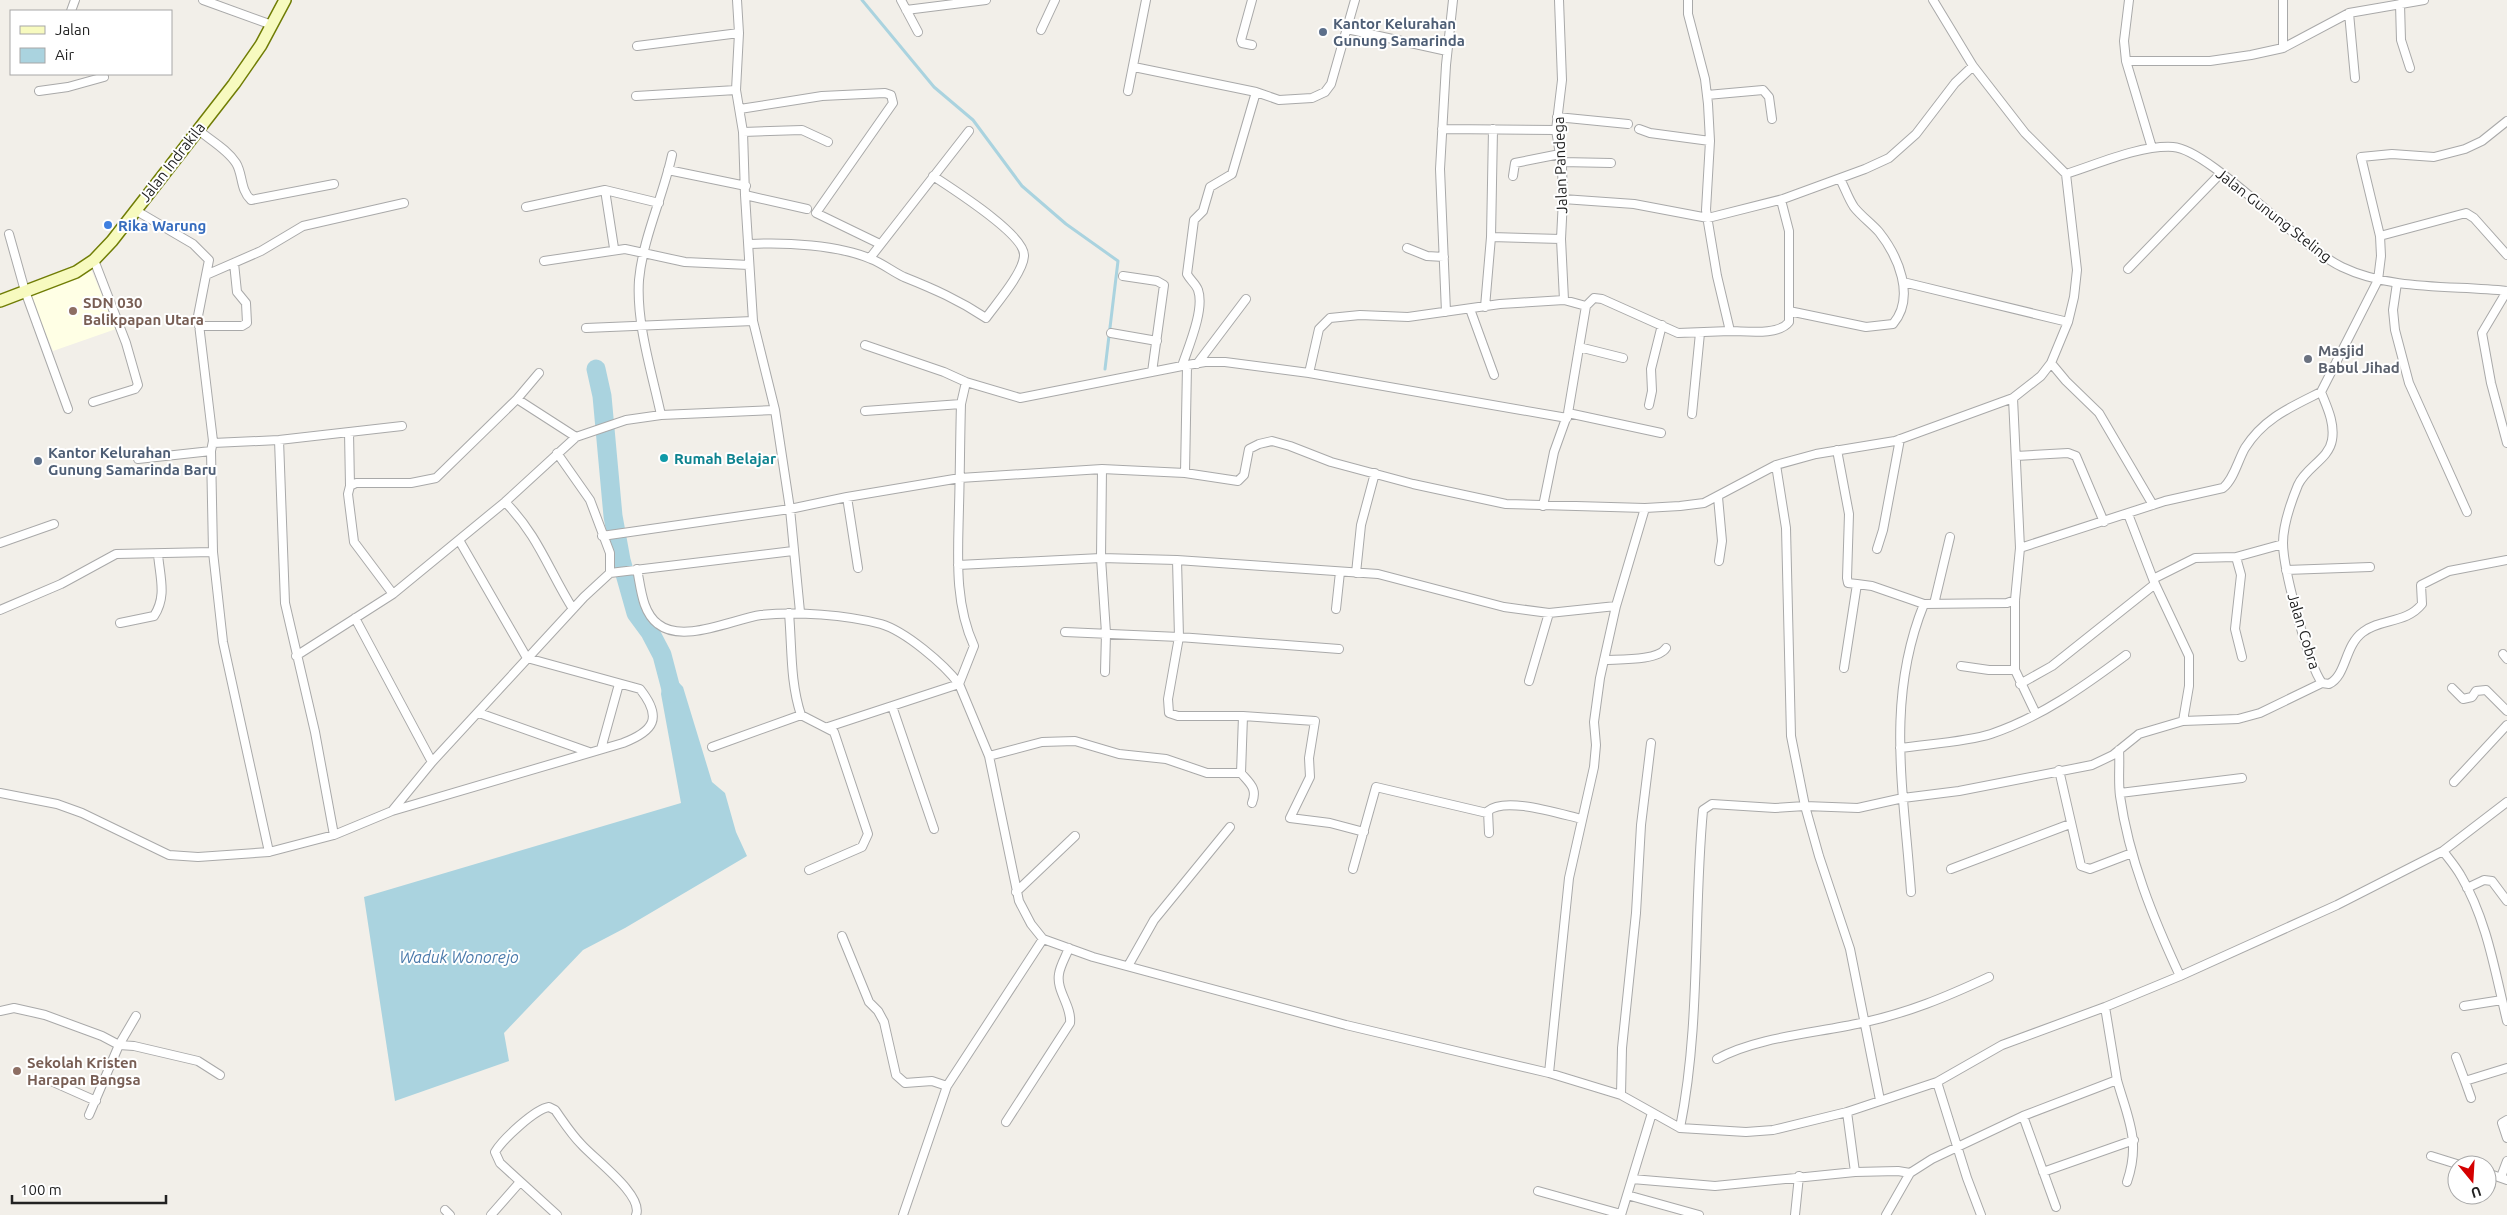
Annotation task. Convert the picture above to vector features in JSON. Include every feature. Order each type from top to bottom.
[{"type":"street","points":[[203,0],[272,25]]},
{"type":"street","name":"Jalan Indrakila","points":[[0,301],[60,280],[94,260],[112,241],[197,129],[234,84],[261,45],[285,0]]},
{"type":"street","points":[[737,0],[739,33],[736,90],[743,132],[753,321],[774,410],[790,509],[800,612]]},
{"type":"street","points":[[901,0],[918,32]]},
{"type":"street","points":[[906,10],[986,0]]},
{"type":"street","points":[[1041,30],[1055,0]]},
{"type":"street","points":[[1128,91],[1146,0]]},
{"type":"street","points":[[1252,0],[1241,40],[1242,43],[1252,45]]},
{"type":"street","points":[[1134,67],[1256,92],[1279,100],[1312,98],[1325,92],[1332,84],[1355,0]]},
{"type":"street","points":[[1446,312],[1440,169],[1447,51],[1454,0]]},
{"type":"street","name":"Jalan Pandega","points":[[1559,0],[1562,80],[1556,130],[1561,162],[1563,200],[1561,239],[1564,300]]},
{"type":"street","points":[[1688,0],[1688,14],[1705,79],[1707,95],[1710,141],[1706,210],[1717,276],[1730,331]]},
{"type":"street","points":[[603,535],[790,509],[847,497],[960,478],[1102,469],[1185,473],[1238,481],[1244,475],[1248,449],[1268,441],[1290,446],[1330,462],[1413,484],[1506,504],[1645,508],[1704,503],[1776,465],[1837,450],[1900,439],[2012,398],[2041,376],[2051,363],[2068,322],[2074,297],[2077,270],[2066,174],[2025,133],[1973,66],[1934,0]]},
{"type":"street","points":[[2130,0],[2124,42],[2126,61],[2152,148]]},
{"type":"street","points":[[2283,0],[2283,48]]},
{"type":"street","points":[[2126,61],[2210,61],[2283,48],[2349,13],[2379,4],[2400,4],[2421,0]]},
{"type":"street","points":[[2400,4],[2401,40],[2410,68]]},
{"type":"street","points":[[2349,13],[2355,78]]},
{"type":"street","points":[[1347,29],[1447,51]]},
{"type":"street","points":[[637,46],[739,33]]},
{"type":"street","points":[[1563,200],[1634,204],[1708,218],[1781,200],[1840,179],[1889,158],[1905,146],[1955,83],[1973,66]]},
{"type":"street","points":[[39,91],[68,87],[104,77],[99,75]]},
{"type":"street","points":[[636,96],[736,90]]},
{"type":"street","points":[[1707,95],[1763,90],[1769,97],[1772,119]]},
{"type":"street","points":[[740,109],[822,96],[885,92],[891,95],[894,103],[816,213],[880,244]]},
{"type":"street","points":[[1185,473],[1184,366],[1194,330],[1199,301],[1198,288],[1187,274],[1194,220],[1204,211],[1210,187],[1232,174],[1256,92]]},
{"type":"street","points":[[1557,117],[1628,124]]},
{"type":"street","points":[[2020,548],[2153,505],[2223,488],[2246,446],[2262,425],[2280,412],[2321,392],[2378,280],[2381,256],[2380,236],[2361,157],[2392,154],[2434,157],[2482,141],[2507,121]]},
{"type":"street","points":[[197,129],[225,150],[234,161],[246,194],[251,200],[334,184]]},
{"type":"street","points":[[1442,129],[1556,130]]},
{"type":"street","points":[[1486,306],[1491,237],[1493,129]]},
{"type":"street","points":[[1639,129],[1650,133],[1710,141]]},
{"type":"street","points":[[743,132],[802,130],[828,142]]},
{"type":"street","points":[[870,258],[968,131]]},
{"type":"street","name":"Jalan Gunung Steling","points":[[2066,174],[2152,148],[2174,147],[2188,150],[2310,246],[2342,267],[2378,280],[2397,283],[2507,291]]},
{"type":"street","points":[[1513,176],[1515,163],[1560,154]]},
{"type":"street","points":[[661,415],[642,327],[639,282],[644,253],[672,155]]},
{"type":"street","points":[[1561,162],[1611,163]]},
{"type":"street","points":[[668,170],[746,186]]},
{"type":"street","points":[[2128,269],[2220,174]]},
{"type":"street","points":[[750,244],[777,242],[830,249],[870,258],[903,276],[939,290],[986,318],[1011,284],[1024,258],[1024,250],[1002,226],[933,176]]},
{"type":"street","points":[[1789,311],[1866,327],[1884,327],[1893,324],[1901,315],[1905,296],[1903,282],[1887,244],[1878,231],[1855,208],[1840,179]]},
{"type":"street","points":[[526,207],[605,190],[659,203]]},
{"type":"street","points":[[605,190],[614,248]]},
{"type":"street","points":[[745,195],[807,209]]},
{"type":"street","points":[[1543,506],[1554,452],[1567,415],[1586,306],[1594,298],[1602,299],[1678,333],[1782,328],[1789,322],[1789,230],[1781,200]]},
{"type":"street","points":[[206,275],[260,252],[302,226],[404,203]]},
{"type":"street","points":[[135,210],[201,249],[209,260],[198,316],[212,447],[213,552],[223,642],[268,852]]},
{"type":"street","points":[[2380,236],[2466,213],[2474,218],[2507,255]]},
{"type":"street","points":[[9,234],[25,291],[68,409]]},
{"type":"street","points":[[1491,237],[1561,239]]},
{"type":"street","points":[[544,261],[598,253],[614,248],[685,262],[749,265]]},
{"type":"street","points":[[1407,248],[1427,256],[1444,257]]},
{"type":"street","points":[[93,402],[135,389],[138,384],[126,343],[94,260]]},
{"type":"street","points":[[199,326],[242,326],[247,323],[246,303],[237,292],[234,263]]},
{"type":"street","points":[[1123,276],[1158,281],[1164,285],[1152,372]]},
{"type":"street","points":[[1903,282],[2068,322]]},
{"type":"street","points":[[2397,283],[2393,310],[2395,330],[2409,383],[2467,512]]},
{"type":"street","points":[[2507,291],[2482,333],[2491,383],[2507,443]]},
{"type":"street","points":[[1196,364],[1246,300]]},
{"type":"street","points":[[1309,374],[1319,328],[1330,318],[1360,315],[1408,317],[1486,306],[1564,300],[1586,306]]},
{"type":"street","points":[[1470,309],[1494,375]]},
{"type":"street","points":[[586,328],[753,321]]},
{"type":"street","points":[[1649,405],[1652,391],[1651,369],[1662,325]]},
{"type":"street","points":[[1111,333],[1157,341]]},
{"type":"street","points":[[1692,414],[1700,333]]},
{"type":"street","points":[[864,345],[944,372],[966,382],[1020,398],[1184,366],[1225,362],[1567,415],[1661,433]]},
{"type":"street","points":[[1579,347],[1623,358]]},
{"type":"street","points":[[2051,363],[2066,381],[2099,413],[2153,505]]},
{"type":"street","points":[[350,486],[356,483],[411,483],[436,478],[517,399],[540,373]]},
{"type":"street","points":[[959,684],[974,646],[965,627],[960,601],[958,565],[960,404],[966,382]]},
{"type":"street","points":[[2321,392],[2331,421],[2332,442],[2329,450],[2304,474],[2299,484],[2285,525],[2283,544],[2286,570],[2370,567]]},
{"type":"street","points":[[2012,398],[2020,548],[2015,600],[2015,670],[2020,684],[2036,714]]},
{"type":"street","points":[[517,399],[576,437]]},
{"type":"street","points":[[865,411],[960,404]]},
{"type":"street","points":[[296,656],[393,594],[505,502],[576,437],[626,420],[661,415],[774,410]]},
{"type":"street","points":[[138,458],[212,447],[402,426]]},
{"type":"street","points":[[349,432],[350,486],[348,494],[354,542],[393,594]]},
{"type":"street","points":[[1877,549],[1883,530],[1900,439]]},
{"type":"street","points":[[279,440],[285,603],[314,732],[334,835]]},
{"type":"street","points":[[1837,450],[1849,514],[1848,583],[1872,586],[1924,604],[2007,603],[2015,600]]},
{"type":"street","points":[[557,453],[586,490],[611,559],[611,573]]},
{"type":"street","points":[[2016,456],[2068,453],[2076,456],[2104,522]]},
{"type":"street","points":[[1776,465],[1786,528],[1790,736],[1805,806],[1850,949],[1863,1023],[1880,1100]]},
{"type":"street","points":[[1102,469],[1101,558],[1106,633],[1105,672]]},
{"type":"street","points":[[1356,573],[1361,525],[1375,473]]},
{"type":"street","points":[[847,497],[858,568]]},
{"type":"street","points":[[1718,497],[1722,541],[1719,562]]},
{"type":"street","points":[[505,502],[523,521],[534,538],[573,610]]},
{"type":"street","points":[[1549,1073],[1569,878],[1594,766],[1596,745],[1594,722],[1604,660],[1616,606],[1645,508]]},
{"type":"street","points":[[2128,514],[2154,581],[2189,656],[2189,686],[2183,721]]},
{"type":"street","points":[[0,543],[54,524]]},
{"type":"street","points":[[1934,604],[1950,537]]},
{"type":"street","points":[[0,794],[57,804],[82,813],[169,855],[198,857],[268,852],[334,835],[392,811],[601,749],[641,736],[650,728],[654,717],[650,701],[640,689],[527,658],[459,540]]},
{"type":"street","points":[[2020,684],[2052,666],[2154,581],[2196,558],[2236,557],[2283,544]]},
{"type":"street","points":[[392,811],[432,762],[479,713],[527,658],[611,573],[793,551]]},
{"type":"street","points":[[0,610],[61,584],[116,554],[213,552]]},
{"type":"street","points":[[120,623],[154,616],[160,607],[162,594],[158,554]]},
{"type":"street","points":[[2236,557],[2241,575],[2235,629],[2242,656]]},
{"type":"street","points":[[958,565],[1101,558],[1177,560],[1378,574],[1504,607],[1549,613],[1616,606]]},
{"type":"street","points":[[1177,560],[1179,637],[1168,700],[1169,714],[1178,716],[1243,716],[1315,721],[1309,758],[1310,777],[1290,818],[1330,823],[1364,832]]},
{"type":"street","name":"Jalan Cobra","points":[[2286,570],[2301,626],[2322,683],[2330,684],[2340,674],[2348,650],[2363,631],[2415,613],[2422,604],[2421,585],[2449,571],[2507,560]]},
{"type":"street","points":[[635,570],[645,608],[658,625],[674,631],[687,632],[760,615],[800,612],[883,625],[913,642],[952,675],[959,684],[989,756],[1016,892],[1031,924],[1043,939],[1128,966],[1346,1025],[1549,1073],[1621,1095],[1680,1128],[1746,1132],[1774,1130],[1847,1112],[1937,1082],[2002,1045],[2105,1007],[2180,976],[2338,905],[2443,850],[2507,802]]},
{"type":"street","points":[[1336,609],[1340,572]]},
{"type":"street","points":[[1844,668],[1857,584]]},
{"type":"street","points":[[1911,892],[1902,798],[1899,716],[1905,668],[1913,631],[1924,604]]},
{"type":"street","points":[[788,613],[793,653],[792,682],[801,715]]},
{"type":"street","points":[[1529,681],[1549,613]]},
{"type":"street","points":[[355,618],[432,762]]},
{"type":"street","points":[[1065,632],[1179,637],[1339,649]]},
{"type":"street","points":[[1604,660],[1654,656],[1663,652],[1666,648]]},
{"type":"street","points":[[1900,748],[1989,734],[2036,714],[2073,694],[2126,655]]},
{"type":"street","points":[[1960,666],[1989,670],[2015,670]]},
{"type":"street","points":[[1680,1128],[1686,1096],[1694,1000],[1699,930],[1698,877],[1704,810],[1712,804],[1775,808],[1805,806],[1858,808],[1902,798],[1960,790],[2099,762],[2120,750],[2139,734],[2183,721],[2238,718],[2260,713],[2322,683]]},
{"type":"street","points":[[601,749],[619,684]]},
{"type":"street","points":[[828,727],[959,684]]},
{"type":"street","points":[[2452,688],[2463,699],[2472,697],[2476,691],[2486,690],[2507,711]]},
{"type":"street","points":[[892,706],[934,829]]},
{"type":"street","points":[[479,713],[589,752]]},
{"type":"street","points":[[712,747],[801,715],[828,727],[836,734],[868,834],[862,847],[809,870]]},
{"type":"street","points":[[1243,716],[1241,772],[1254,789],[1255,796],[1252,803]]},
{"type":"street","points":[[2454,782],[2507,725]]},
{"type":"street","points":[[989,756],[1042,742],[1075,740],[1119,754],[1166,759],[1207,773],[1241,772]]},
{"type":"street","points":[[1621,1095],[1622,1048],[1636,912],[1641,825],[1650,743]]},
{"type":"street","points":[[2120,750],[2120,793],[2132,853],[2154,920],[2180,976]]},
{"type":"street","points":[[2059,770],[2078,860],[2084,869],[2090,869],[2132,853]]},
{"type":"street","points":[[2120,793],[2242,778]]},
{"type":"street","points":[[1353,869],[1376,787],[1487,813]]},
{"type":"street","points":[[1487,813],[1495,807],[1504,805],[1527,807],[1582,819]]},
{"type":"street","points":[[1487,813],[1489,833]]},
{"type":"street","points":[[1951,869],[2070,824]]},
{"type":"street","points":[[1128,966],[1154,920],[1230,827]]},
{"type":"street","points":[[1016,892],[1075,836]]},
{"type":"street","points":[[2443,850],[2461,876],[2490,948],[2507,1021]]},
{"type":"street","points":[[2466,888],[2484,880],[2489,880],[2507,901]]},
{"type":"street","points":[[842,936],[869,1002],[878,1011],[884,1022],[896,1075],[905,1083],[932,1081],[947,1086]]},
{"type":"street","points":[[903,1215],[947,1086],[1043,939]]},
{"type":"street","points":[[1006,1122],[1070,1023],[1071,1013],[1060,986],[1059,974],[1069,948]]},
{"type":"street","points":[[1718,1059],[1743,1047],[1863,1023],[1933,1003],[1989,977]]},
{"type":"street","points":[[2464,1006],[2502,1000]]},
{"type":"street","points":[[2105,1007],[2116,1080],[2134,1140],[2134,1152],[2127,1182]]},
{"type":"street","points":[[0,1011],[14,1008],[45,1015],[102,1036],[119,1045],[134,1046],[198,1061],[220,1075]]},
{"type":"street","points":[[90,1115],[119,1045],[136,1016]]},
{"type":"street","points":[[2456,1057],[2471,1098]]},
{"type":"street","points":[[2464,1081],[2507,1068]]},
{"type":"street","points":[[1886,1215],[1910,1173],[1958,1147],[2023,1116],[2116,1080]]},
{"type":"street","points":[[51,1081],[96,1100]]},
{"type":"street","points":[[1937,1082],[1981,1215]]},
{"type":"street","points":[[557,1215],[497,1159],[495,1152],[515,1130],[538,1112],[549,1107],[555,1110],[580,1144],[629,1192],[637,1206],[636,1215]]},
{"type":"street","points":[[1847,1112],[1855,1172]]},
{"type":"street","points":[[1538,1191],[1621,1215],[1652,1113]]},
{"type":"street","points":[[2023,1116],[2056,1207]]},
{"type":"street","points":[[2507,1120],[2502,1124],[2507,1138]]},
{"type":"street","points":[[2043,1172],[2134,1140]]},
{"type":"street","points":[[2431,1156],[2447,1161]]},
{"type":"street","points":[[2504,1179],[2507,1161]]},
{"type":"street","points":[[1632,1179],[1715,1186],[1799,1176],[1855,1172],[1898,1171],[1910,1173]]},
{"type":"street","points":[[1795,1215],[1799,1176]]},
{"type":"street","points":[[491,1215],[520,1182]]},
{"type":"street","points":[[1627,1195],[1699,1215]]},
{"type":"shaded area","name":"SDN 030 Balikpapan Utara","points":[[91,269],[116,329],[53,351],[29,293]]},
{"type":"water","name":"Waduk Wonorejo","points":[[665,668],[683,687],[712,782],[725,793],[736,832],[747,856],[625,928],[583,950],[504,1033],[509,1061],[395,1101],[364,897],[681,803],[661,694]]},
{"type":"waterway","points":[[862,0],[934,87],[973,120],[1022,186],[1066,224],[1118,261],[1105,369]]},
{"type":"waterway","points":[[596,369],[602,396],[613,516],[621,560],[636,613],[650,632],[662,655],[672,693]]},
{"type":"place","name":"Kantor Kelurahan Gunung Samarinda","points":[[1323,32]]},
{"type":"place","name":"Rika Warung","points":[[108,225]]},
{"type":"place","name":"SDN 030 Balikpapan Utara","points":[[73,311]]},
{"type":"place","name":"Masjid Babul Jihad","points":[[2308,359]]},
{"type":"place","name":"Rumah Belajar","points":[[664,458]]},
{"type":"place","name":"Kantor Kelurahan Gunung Samarinda Baru","points":[[38,461]]},
{"type":"place","name":"Sekolah Kristen Harapan Bangsa","points":[[17,1071]]}]
